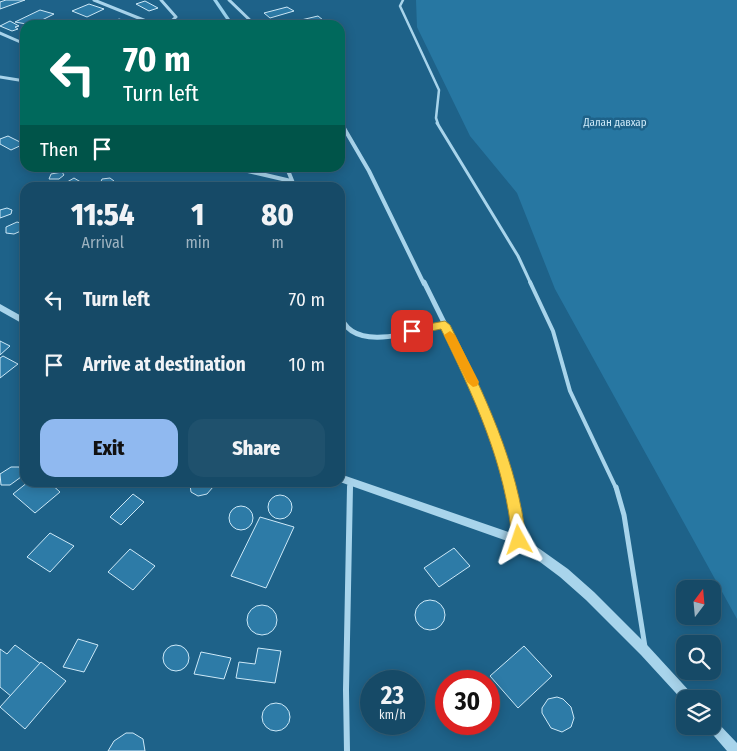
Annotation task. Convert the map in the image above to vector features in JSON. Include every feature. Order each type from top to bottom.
[{"type":"street","points":[[94,0],[144,20]]},
{"type":"street","points":[[161,0],[176,17],[173,20]]},
{"type":"street","points":[[229,0],[250,20]]},
{"type":"street","points":[[0,33],[20,42]]},
{"type":"street","points":[[0,77],[20,81]]},
{"type":"street","points":[[345,130],[366,168],[478,392],[506,468],[516,508],[519,540]]},
{"type":"street","points":[[249,172],[291,181],[288,172]]},
{"type":"street","points":[[0,307],[20,319]]},
{"type":"street","points":[[345,327],[349,332],[365,337],[379,337],[445,325]]},
{"type":"street","points":[[346,751],[345,479],[519,540],[564,573],[645,651],[681,690]]},
{"type":"street","points":[[721,735],[736,751]]},
{"type":"lane","points":[[403,0],[400,6],[439,90],[436,118],[438,126],[518,256],[553,330],[570,391],[615,484],[624,515],[645,651]]},
{"type":"green space","name":"Далан давхар","points":[[416,0],[737,0],[737,619],[721,590],[721,580],[715,580],[555,289],[517,193],[470,136],[417,27]]},
{"type":"building","points":[[6,0],[25,0],[0,9],[0,2]]},
{"type":"building","points":[[145,1],[158,8],[149,11],[136,4]]},
{"type":"building","points":[[89,4],[104,9],[87,17],[72,11]]},
{"type":"building","points":[[287,7],[294,11],[270,18],[264,13]]},
{"type":"building","points":[[40,10],[54,14],[42,20],[20,20],[20,23],[15,22]]},
{"type":"building","points":[[318,16],[323,20],[301,20]]},
{"type":"building","points":[[10,21],[19,26],[15,27],[18,29],[12,31],[0,26]]},
{"type":"building","points":[[8,136],[20,142],[20,146],[11,150],[0,144],[0,139]]},
{"type":"building","points":[[62,172],[64,175],[59,179],[49,179],[51,174]]},
{"type":"building","points":[[74,178],[81,182],[67,182]]},
{"type":"building","points":[[110,178],[114,181],[101,182],[102,179]]},
{"type":"building","points":[[7,208],[12,210],[11,214],[0,218],[0,210]]},
{"type":"building","points":[[17,222],[20,223],[20,231],[14,234],[6,233],[6,227]]},
{"type":"building","points":[[0,341],[10,346],[0,355]]},
{"type":"building","points":[[3,356],[18,364],[0,378],[0,358]]},
{"type":"building","points":[[11,467],[20,468],[20,478],[10,485],[1,485],[0,474]]},
{"type":"building","points":[[22,487],[54,487],[60,492],[35,513],[13,494]]},
{"type":"building","points":[[190,487],[213,487],[207,494],[198,496],[191,492]]},
{"type":"building","points":[[133,494],[144,502],[121,525],[110,517]]},
{"type":"building","points":[[280,495],[289,498],[292,507],[289,516],[280,519],[271,516],[268,507],[271,498]]},
{"type":"building","points":[[241,506],[250,509],[253,518],[250,527],[241,530],[232,527],[229,518],[232,509]]},
{"type":"building","points":[[260,517],[294,527],[266,588],[231,576]]},
{"type":"building","points":[[50,533],[74,546],[50,572],[27,557]]},
{"type":"building","points":[[454,548],[470,566],[439,587],[424,568]]},
{"type":"building","points":[[130,549],[155,566],[133,590],[108,572]]},
{"type":"building","points":[[430,600],[441,604],[445,615],[441,626],[430,630],[419,626],[415,615],[419,604]]},
{"type":"building","points":[[262,605],[268,606],[276,614],[276,626],[268,634],[262,635],[256,634],[248,626],[247,620],[248,614],[256,606]]},
{"type":"building","points":[[78,639],[98,645],[84,672],[63,667]]},
{"type":"building","points":[[15,645],[41,664],[12,697],[0,687],[0,649],[7,654]]},
{"type":"building","points":[[176,645],[185,649],[189,658],[185,667],[176,671],[167,667],[163,658],[167,649]]},
{"type":"building","points":[[524,646],[552,676],[518,708],[500,687],[500,670],[497,670]]},
{"type":"building","points":[[258,648],[281,651],[275,683],[236,678],[239,662],[255,664]]},
{"type":"building","points":[[201,652],[231,658],[224,679],[194,674]]},
{"type":"building","points":[[41,662],[66,681],[25,729],[0,707]]},
{"type":"building","points":[[557,697],[563,699],[571,707],[574,718],[571,727],[562,732],[551,728],[542,713],[542,708],[548,699]]},
{"type":"building","points":[[276,703],[286,707],[290,717],[286,727],[276,731],[266,727],[262,717],[266,707]]},
{"type":"building","points":[[126,733],[133,733],[143,739],[145,751],[108,751],[114,741]]},
{"type":"waterway","points":[[215,0],[229,20]]},
{"type":"slow traffic","points":[[450,335],[473,382]]},
{"type":"route","points":[[412,331],[445,325],[478,392],[506,468],[516,508],[519,540]]}]
